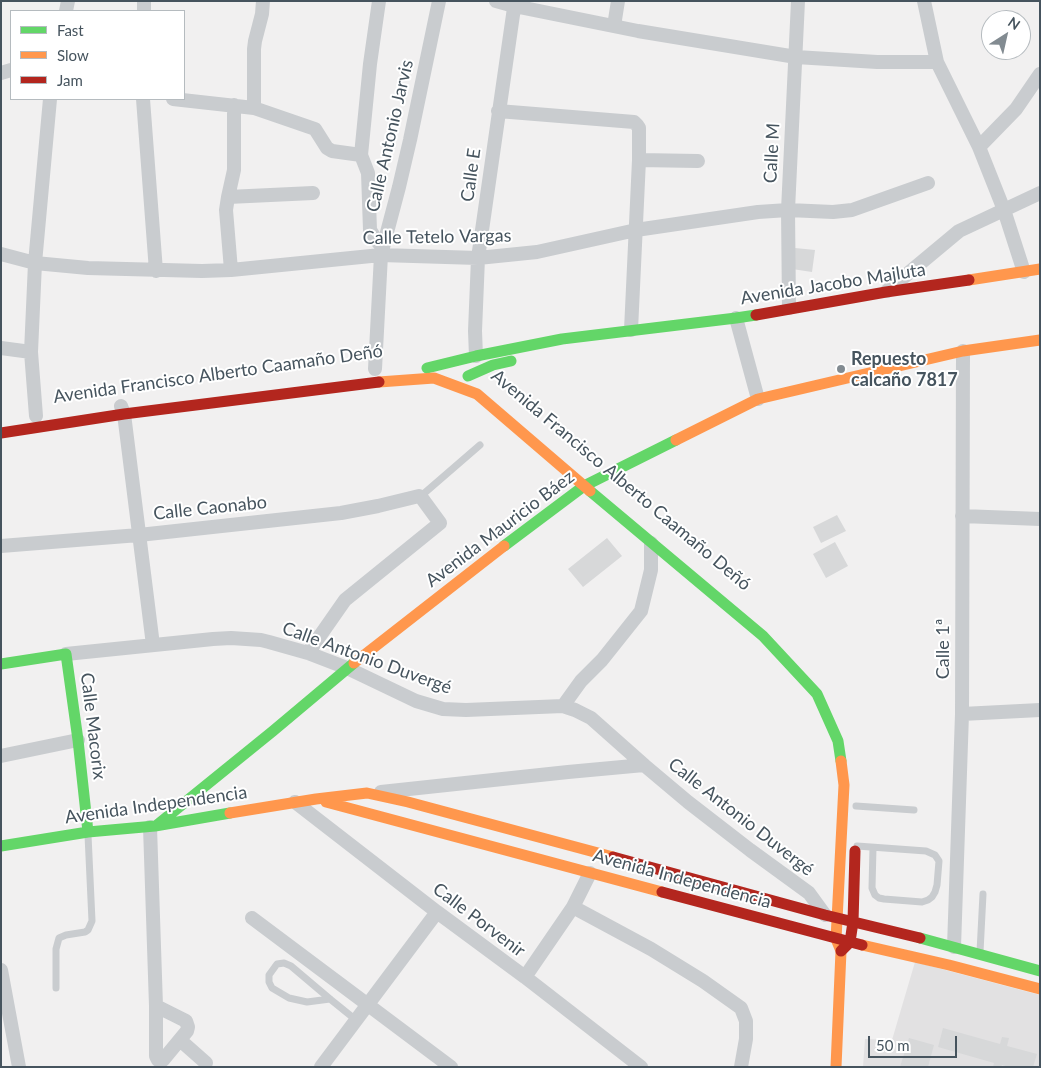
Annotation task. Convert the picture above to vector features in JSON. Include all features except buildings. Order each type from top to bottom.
[{"type":"main road","name":"Avenida Jacobo Majluta","points":[[422,367],[562,339],[736,318],[886,292],[1040,269]]},
{"type":"main road","name":"Avenida Jacobo Majluta","points":[[559,351],[631,330]]},
{"type":"main road","name":"Avenida Mauricio Báez","points":[[153,826],[273,731],[347,668],[584,486],[758,399],[963,351],[1040,340]]},
{"type":"main road","points":[[468,376],[493,365],[521,359]]},
{"type":"main road","name":"Avenida Francisco Alberto Caamaño Deñó","points":[[422,367],[450,369],[468,376],[537,431]]},
{"type":"main road","name":"Avenida Francisco Alberto Caamaño Deñó","points":[[31,417],[122,410],[399,380],[434,378],[477,394],[763,636],[817,694],[838,740],[844,785],[831,917],[841,951],[836,1067]]},
{"type":"main road","name":"Avenida Francisco Alberto Caamaño Deñó","points":[[1,433],[249,387]]},
{"type":"main road","name":"Avenida Francisco Alberto Caamaño Deñó","points":[[733,596],[763,622],[802,661]]},
{"type":"main road","name":"Calle Antonio Duvergé","points":[[1,664],[66,654]]},
{"type":"main road","name":"Calle Macorix","points":[[66,654],[88,832]]},
{"type":"main road","name":"Avenida Independencia","points":[[1,846],[88,832],[153,826],[295,802],[366,793],[408,802],[831,917],[1040,971]]},
{"type":"main road","name":"Avenida Independencia","points":[[316,799],[836,939],[949,965],[1040,989]]},
{"type":"main road","points":[[841,951],[850,942],[855,842]]},
{"type":"street","points":[[254,108],[254,49],[263,1]]},
{"type":"street","points":[[379,1],[370,64],[361,155],[368,172],[370,230],[382,251]]},
{"type":"street","name":"Calle Antonio Jarvis","points":[[374,369],[382,251],[410,140],[439,1]]},
{"type":"street","points":[[496,1],[638,31],[796,57],[877,62],[937,62]]},
{"type":"street","points":[[614,26],[618,1]]},
{"type":"street","name":"Calle M","points":[[789,308],[788,210],[798,1]]},
{"type":"street","points":[[924,1],[937,62],[979,147],[1004,210],[1024,272]]},
{"type":"street","name":"Calle E","points":[[476,356],[475,331],[478,258],[514,4]]},
{"type":"street","points":[[979,147],[1016,109],[1040,74]]},
{"type":"street","points":[[31,417],[31,352],[35,263],[50,100]]},
{"type":"street","points":[[143,100],[156,271]]},
{"type":"street","points":[[183,100],[254,108],[316,129],[332,151],[361,155]]},
{"type":"street","points":[[231,270],[226,210],[234,170],[234,105]]},
{"type":"street","points":[[498,111],[634,122],[640,128],[631,330]]},
{"type":"street","points":[[639,160],[698,161]]},
{"type":"street","name":"Calle Tetelo Vargas","points":[[1,254],[35,263],[156,271],[231,270],[382,251],[478,258],[537,252],[636,230],[758,212],[788,210],[833,212],[852,210],[928,183]]},
{"type":"street","points":[[228,197],[313,193]]},
{"type":"street","points":[[886,292],[959,231],[1040,193]]},
{"type":"street","points":[[736,318],[758,399]]},
{"type":"street","points":[[1,348],[31,352]]},
{"type":"street","name":"Calle 1ª","points":[[954,948],[962,714],[963,351]]},
{"type":"street","points":[[122,410],[153,645]]},
{"type":"street","points":[[308,652],[345,600],[440,522],[420,496]]},
{"type":"street","name":"Calle Caonabo","points":[[1,546],[139,535],[341,513],[420,496]]},
{"type":"street","points":[[962,516],[1040,519]]},
{"type":"street","points":[[563,706],[581,681],[602,660],[641,611],[651,570],[651,543]]},
{"type":"street","name":"Calle Antonio Duvergé","points":[[66,654],[231,638],[269,642],[308,652],[347,668],[416,701],[443,709],[466,710],[563,706],[575,710],[591,718],[644,765],[750,850],[809,893],[831,917]]},
{"type":"street","points":[[962,714],[1040,710]]},
{"type":"street","points":[[1,756],[78,740]]},
{"type":"street","points":[[366,793],[644,765]]},
{"type":"street","name":"Calle Porvenir","points":[[295,802],[641,1067]]},
{"type":"street","points":[[153,826],[156,1056],[160,1061],[163,1060],[187,1032],[188,1027],[186,1021],[156,1006]]},
{"type":"street","points":[[525,977],[573,907],[590,873]]},
{"type":"street","points":[[573,907],[666,958],[741,1008],[746,1020],[746,1039],[741,1067]]},
{"type":"street","points":[[321,1067],[437,912]]},
{"type":"street","points":[[252,918],[451,1067]]},
{"type":"street","points":[[1,970],[19,1067]]},
{"type":"street","points":[[180,1040],[204,1066]]},
{"type":"lane","points":[[420,496],[480,445]]},
{"type":"lane","points":[[856,805],[914,810]]},
{"type":"lane","points":[[56,988],[56,949],[59,938],[85,932],[92,921],[88,832]]},
{"type":"lane","points":[[855,842],[873,848],[926,851],[935,855],[939,861],[938,877],[937,888],[932,897],[922,902],[884,899],[875,895],[872,888],[873,848]]},
{"type":"lane","points":[[980,955],[983,894]]},
{"type":"lane","points":[[330,999],[308,1002],[289,998],[272,988],[269,982],[269,975],[277,964],[284,963],[291,966],[356,1020]]},
{"type":"shaded area","points":[[915,962],[1040,995],[1040,1067],[863,1067],[865,1039],[892,1040]]},
{"type":"traffic: fast","points":[[427,368],[562,339],[756,315]]},
{"type":"traffic: fast","points":[[468,376],[493,365],[511,361]]},
{"type":"traffic: fast","points":[[504,546],[584,486],[676,440]]},
{"type":"traffic: fast","points":[[590,491],[763,636],[817,694],[838,741],[841,761]]},
{"type":"traffic: fast","points":[[1,664],[66,654],[88,832]]},
{"type":"traffic: fast","points":[[157,825],[354,663]]},
{"type":"traffic: fast","points":[[1,846],[88,832],[155,826],[230,813]]},
{"type":"traffic: fast","points":[[920,938],[1040,971]]},
{"type":"traffic: slow","points":[[969,280],[1040,269]]},
{"type":"traffic: slow","points":[[676,440],[758,399],[963,351],[1040,340]]},
{"type":"traffic: slow","points":[[379,382],[434,378],[477,394],[590,491]]},
{"type":"traffic: slow","points":[[354,663],[504,546]]},
{"type":"traffic: slow","points":[[836,1067],[841,951],[836,939],[844,785],[841,761]]},
{"type":"traffic: slow","points":[[230,813],[367,793],[408,802],[613,857]]},
{"type":"traffic: slow","points":[[326,802],[662,892]]},
{"type":"traffic: slow","points":[[862,945],[1040,989]]},
{"type":"traffic: jam","points":[[756,315],[886,292],[969,280]]},
{"type":"traffic: jam","points":[[1,433],[124,414],[379,382]]},
{"type":"traffic: jam","points":[[841,951],[850,942],[853,922],[855,851]]},
{"type":"traffic: jam","points":[[613,857],[825,915],[920,938]]},
{"type":"traffic: jam","points":[[662,892],[862,945]]},
{"type":"place","name":"Repuesto calcaño 7817","points":[[841,369]]}]
